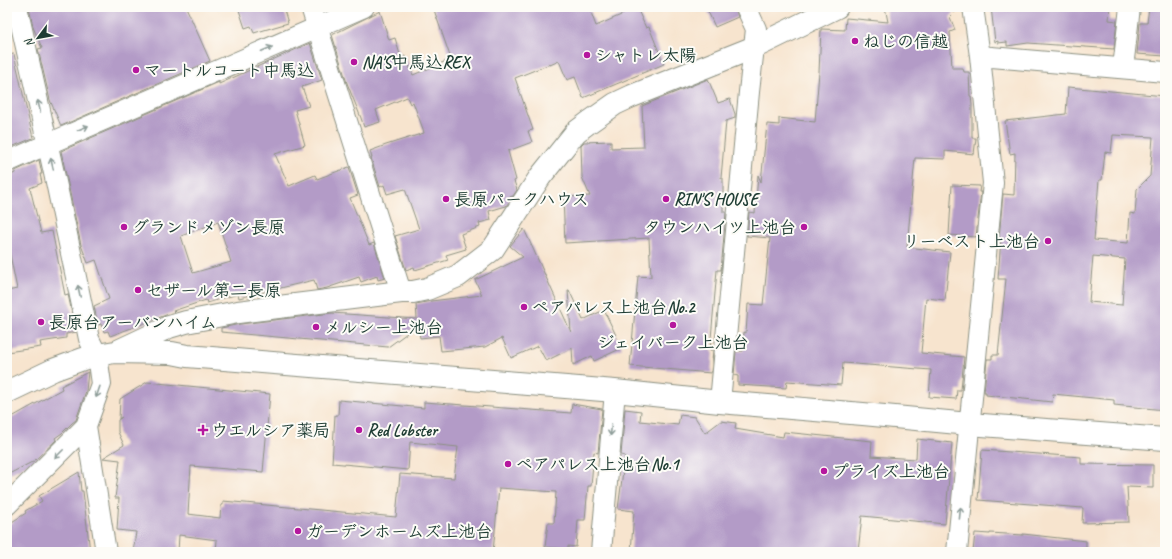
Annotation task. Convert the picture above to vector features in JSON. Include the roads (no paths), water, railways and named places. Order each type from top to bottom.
[{"type":"street","points":[[17,7],[48,144],[89,339],[106,354],[172,353],[194,357],[615,391],[720,402],[1165,440]]},
{"type":"street","points":[[311,7],[401,292]]},
{"type":"street","points":[[7,162],[364,7]]},
{"type":"street","points":[[720,402],[749,92],[755,47],[756,29],[746,7]]},
{"type":"street","points":[[7,392],[53,370],[83,359],[106,354],[169,327],[186,322],[238,312],[401,292],[413,292],[427,289],[454,278],[493,249],[540,177],[576,132],[594,118],[615,104],[632,96],[755,47],[837,7]]},
{"type":"street","points":[[957,552],[992,183],[980,56],[972,7]]},
{"type":"street","points":[[1123,68],[1130,7]]},
{"type":"street","points":[[980,56],[1165,72]]},
{"type":"street","points":[[7,505],[86,426],[101,384],[106,354]]},
{"type":"street","points":[[601,552],[615,391]]},
{"type":"street","points":[[86,426],[106,552]]},
{"type":"place","name":"ねじの信越","points":[[855,41]]},
{"type":"place","name":"シャトレ太陽","points":[[587,55]]},
{"type":"place","name":"NA'S中馬込REX","points":[[354,62]]},
{"type":"place","name":"マートルコート中馬込","points":[[136,70]]},
{"type":"place","name":"長原パークハウス","points":[[446,199]]},
{"type":"place","name":"RIN'S HOUSE","points":[[666,199]]},
{"type":"place","name":"グランドメゾン長原","points":[[124,227]]},
{"type":"place","name":"タウンハイツ上池台","points":[[804,227]]},
{"type":"place","name":"リーベスト上池台","points":[[1048,241]]},
{"type":"place","name":"セザール第二長原","points":[[138,290]]},
{"type":"place","name":"ペアパレス上池台No.2","points":[[524,307]]},
{"type":"place","name":"長原台アーバンハイム","points":[[41,322]]},
{"type":"place","name":"ジェイパーク上池台","points":[[673,325]]},
{"type":"place","name":"メルシー上池台","points":[[316,327]]},
{"type":"place","name":"ウエルシア薬局","points":[[203,430]]},
{"type":"place","name":"Red Lobster","points":[[359,430]]},
{"type":"place","name":"ペアパレス上池台No.1","points":[[508,464]]},
{"type":"place","name":"プライズ上池台","points":[[824,471]]},
{"type":"place","name":"ガーデンホームズ上池台","points":[[298,531]]}]
